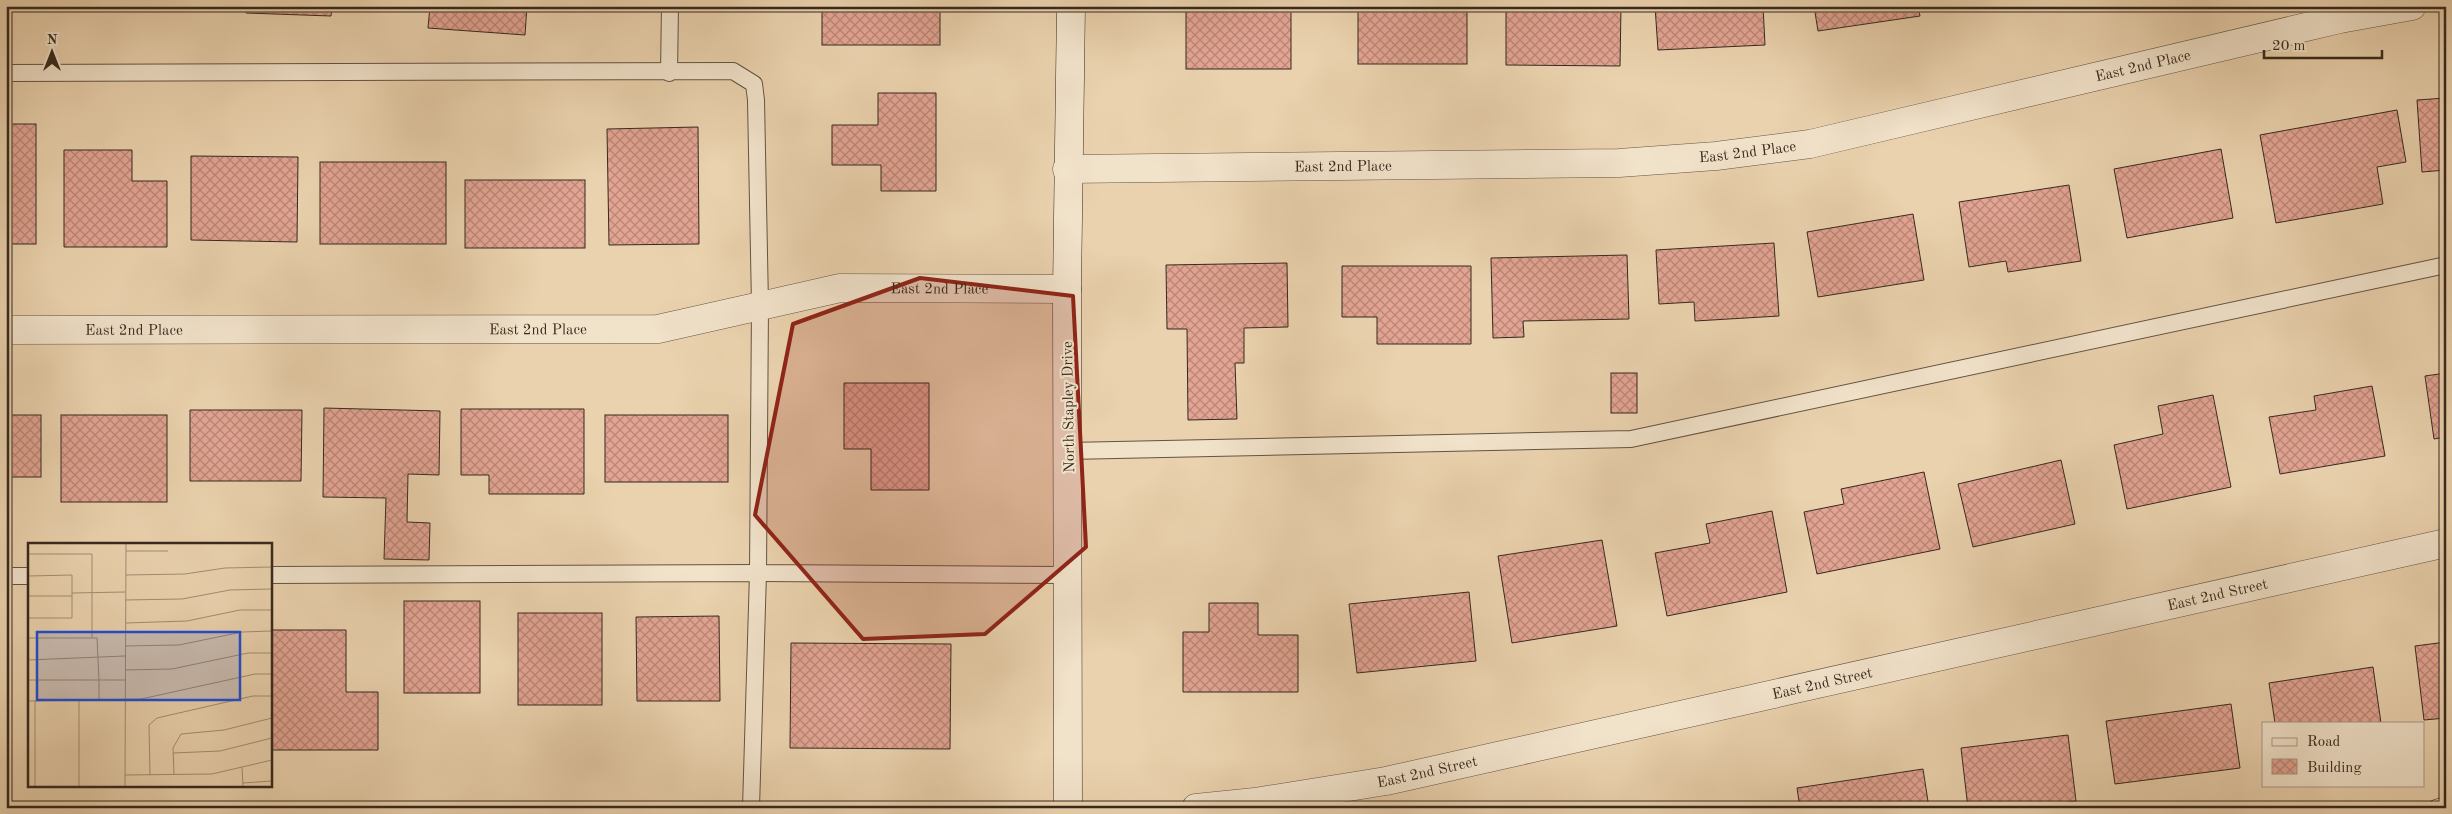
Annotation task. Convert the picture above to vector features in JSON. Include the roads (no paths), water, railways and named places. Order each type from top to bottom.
[{"type":"street","name":"North Stapley Drive","points":[[1068,808],[1067,169],[1071,6]]},
{"type":"street","name":"East 2nd Place","points":[[1067,169],[1619,163],[1716,156],[1810,144],[2340,19],[2412,6]]},
{"type":"street","name":"East 2nd Place","points":[[6,330],[658,328],[739,312],[760,305],[840,288],[1067,289]]},
{"type":"street","name":"East 2nd Street","points":[[1196,808],[1255,802],[1386,781],[2446,543]]},
{"type":"lane","points":[[669,73],[670,6]]},
{"type":"lane","points":[[6,74],[669,73],[733,71],[754,84],[756,100],[760,305],[758,573],[751,808]]},
{"type":"lane","points":[[1068,451],[1631,439],[2446,265]]},
{"type":"lane","points":[[271,575],[758,573],[1069,575]]},
{"type":"lane","points":[[6,576],[28,576]]},
{"type":"lane","points":[[2436,808],[2446,806]]}]
